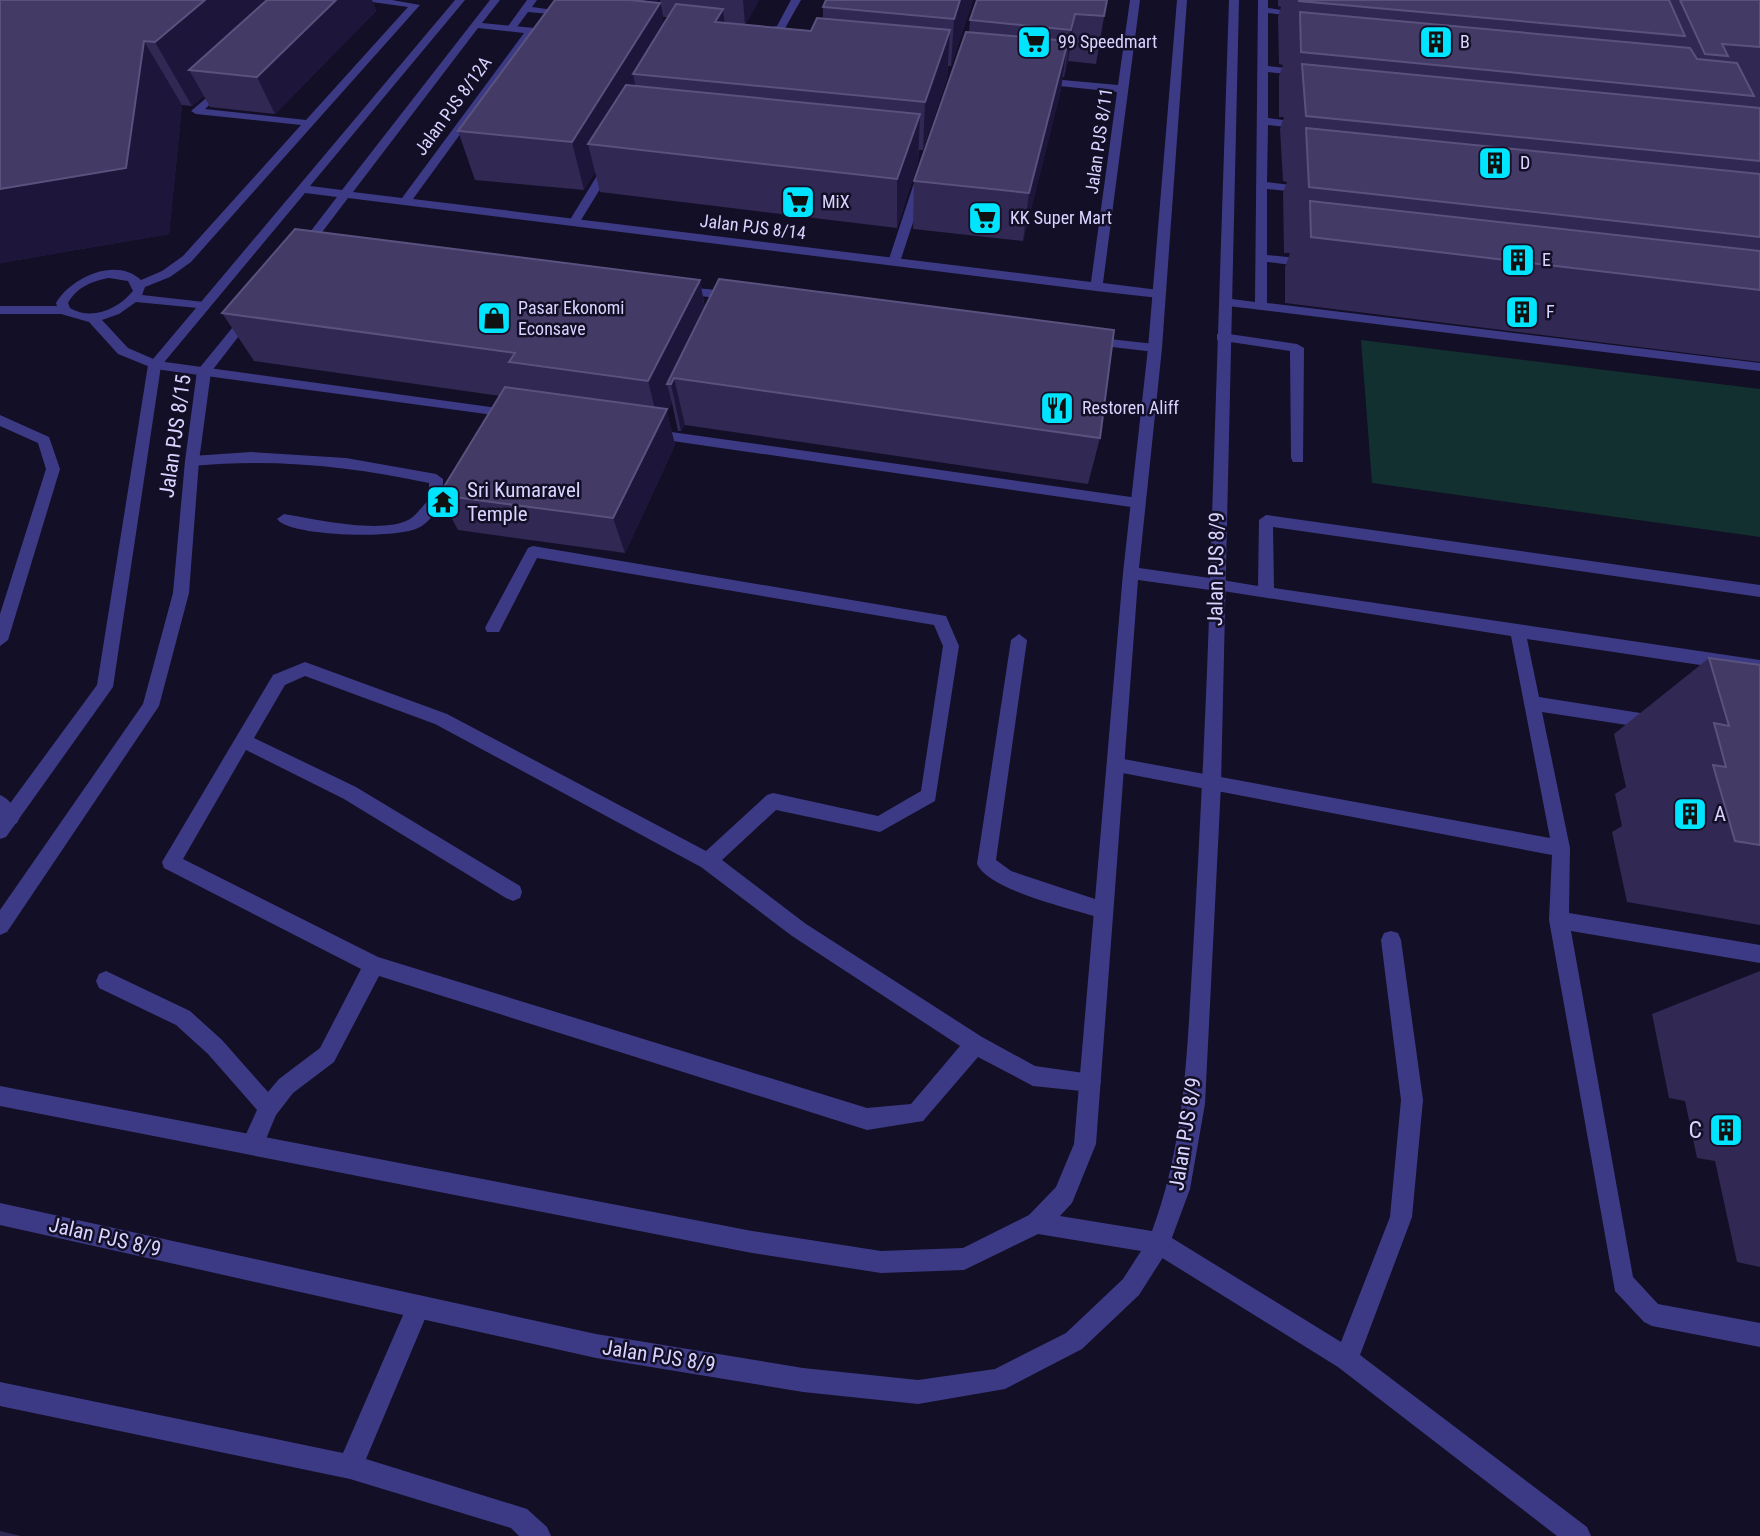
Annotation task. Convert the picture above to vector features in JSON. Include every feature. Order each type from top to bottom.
[{"type":"street","points":[[0,310],[64,310],[80,317],[117,311],[134,298],[139,285],[166,274],[187,259],[415,5],[363,0]]},
{"type":"street","name":"Jalan PJS 8/15","points":[[4,817],[105,687],[155,365],[460,0]]},
{"type":"street","points":[[320,246],[302,250],[495,0]]},
{"type":"street","points":[[752,31],[775,31],[781,28],[796,0]]},
{"type":"street","name":"Jalan PJS 8/11","points":[[1096,287],[1135,0]]},
{"type":"street","points":[[0,1096],[752,1242],[881,1262],[964,1259],[1037,1223],[1064,1195],[1085,1144],[1103,911],[1118,766],[1131,573],[1155,348],[1182,0]]},
{"type":"street","name":"Jalan PJS 8/9","points":[[0,1214],[596,1346],[803,1380],[918,1392],[998,1381],[1074,1341],[1131,1287],[1159,1243],[1179,1189],[1194,1104],[1212,785],[1222,337],[1234,0]]},
{"type":"street","points":[[511,29],[529,4],[576,14]]},
{"type":"street","points":[[1261,307],[1263,5],[1317,15]]},
{"type":"street","name":"Jalan PJS 8/12A","points":[[476,25],[571,34]]},
{"type":"street","name":"Jalan PJS 8/12A","points":[[404,203],[531,30]]},
{"type":"street","points":[[1263,69],[1317,74]]},
{"type":"street","points":[[236,74],[197,111],[308,124]]},
{"type":"street","points":[[1026,79],[1123,89]]},
{"type":"street","points":[[1262,121],[1317,127]]},
{"type":"street","points":[[574,223],[619,148]]},
{"type":"street","points":[[894,262],[925,170]]},
{"type":"street","points":[[1262,185],[1317,191]]},
{"type":"street","name":"Jalan PJS 8/14","points":[[303,189],[1159,294]]},
{"type":"street","points":[[1262,258],[1317,264]]},
{"type":"street","points":[[64,310],[65,296],[93,278],[117,274],[135,279],[139,285]]},
{"type":"street","points":[[664,288],[736,301]]},
{"type":"street","points":[[134,298],[204,306]]},
{"type":"street","points":[[1224,302],[1760,368]]},
{"type":"street","name":"Jalan PJS 8/15","points":[[0,926],[151,706],[181,593],[192,461],[204,372],[255,308]]},
{"type":"street","points":[[92,317],[123,351],[155,365],[530,417]]},
{"type":"street","points":[[1222,337],[1297,348],[1298,457]]},
{"type":"street","points":[[1073,338],[1155,348]]},
{"type":"street","points":[[0,420],[44,440],[53,469],[0,640]]},
{"type":"street","points":[[639,433],[669,430],[1138,503]]},
{"type":"street","points":[[192,461],[222,457],[376,465],[436,478],[436,500],[414,524],[375,530],[284,519]]},
{"type":"street","points":[[1266,593],[1266,520],[1760,591]]},
{"type":"street","points":[[493,628],[533,552],[940,620],[951,646],[929,795],[880,824],[773,800],[708,861]]},
{"type":"street","points":[[1131,573],[1760,667]]},
{"type":"street","points":[[1518,632],[1560,848],[1559,919],[1623,1283],[1653,1314],[1760,1335]]},
{"type":"street","points":[[1020,640],[986,864],[1005,878],[1103,911]]},
{"type":"street","points":[[975,1044],[916,1114],[867,1119],[374,965],[171,862],[279,680],[304,669],[441,719],[708,861],[799,930],[975,1044],[1033,1076],[1091,1082]]},
{"type":"street","points":[[1532,703],[1666,724]]},
{"type":"street","points":[[242,740],[351,793],[513,892]]},
{"type":"street","points":[[1118,766],[1560,848]]},
{"type":"street","points":[[1559,919],[1760,954]]},
{"type":"street","points":[[1346,1359],[1401,1217],[1412,1100],[1391,940]]},
{"type":"street","points":[[253,1143],[269,1108],[286,1086],[327,1055],[374,965]]},
{"type":"street","points":[[106,981],[183,1018],[215,1047],[269,1108]]},
{"type":"street","points":[[1037,1223],[1159,1243],[1346,1359],[1578,1536]]},
{"type":"street","points":[[350,1466],[418,1307]]},
{"type":"street","points":[[0,1394],[350,1466],[517,1518],[538,1536]]},
{"type":"green space","points":[[1361,340],[1760,389],[1760,537],[1372,483]]},
{"type":"building","points":[[0,0],[205,0],[155,42],[144,41],[126,168],[0,189]]},
{"type":"building","points":[[267,0],[336,0],[257,77],[189,70]]},
{"type":"building","points":[[555,0],[629,0],[660,3],[572,142],[458,131]]},
{"type":"building","points":[[826,0],[960,0],[954,19],[823,7]]},
{"type":"building","points":[[977,0],[1107,0],[1104,16],[1075,14],[1071,30],[970,20]]},
{"type":"building","points":[[1669,0],[1685,36],[1299,1]]},
{"type":"building","points":[[1680,0],[1760,0],[1760,47],[1722,44],[1728,56],[1705,54]]},
{"type":"building","points":[[676,4],[723,9],[715,22],[811,31],[817,18],[950,30],[925,102],[633,74]]},
{"type":"building","points":[[1300,12],[1690,48],[1697,59],[1737,63],[1754,96],[1301,52]]},
{"type":"building","points":[[966,32],[1068,41],[1029,193],[914,181]]},
{"type":"building","points":[[1302,64],[1760,108],[1760,161],[1306,116]]},
{"type":"building","points":[[626,85],[920,114],[897,179],[588,144]]},
{"type":"building","points":[[1306,128],[1760,174],[1760,237],[1309,187]]},
{"type":"building","points":[[1310,201],[1760,251],[1760,290],[1311,237]]},
{"type":"building","points":[[295,229],[700,280],[648,381],[509,362],[515,353],[222,313]]},
{"type":"building","points":[[719,279],[1114,330],[1100,438],[674,378],[671,384],[667,384]]},
{"type":"building","points":[[505,387],[667,409],[613,518],[439,495]]},
{"type":"building","points":[[1709,658],[1760,665],[1760,845],[1735,841],[1713,765],[1726,767],[1714,723],[1729,726]]},
{"type":"place","name":"99 Speedmart","points":[[1034,42]]},
{"type":"place","name":"B","points":[[1436,42]]},
{"type":"place","name":"D","points":[[1495,163]]},
{"type":"place","name":"MiX","points":[[798,202]]},
{"type":"place","name":"KK Super Mart","points":[[985,218]]},
{"type":"place","name":"E","points":[[1518,260]]},
{"type":"place","name":"F","points":[[1522,312]]},
{"type":"place","name":"Pasar Ekonomi Econsave","points":[[494,318]]},
{"type":"place","name":"Restoren Aliff","points":[[1057,408]]},
{"type":"place","name":"Sri Kumaravel Temple","points":[[443,502]]},
{"type":"place","name":"A","points":[[1690,814]]},
{"type":"place","name":"C","points":[[1726,1130]]}]
